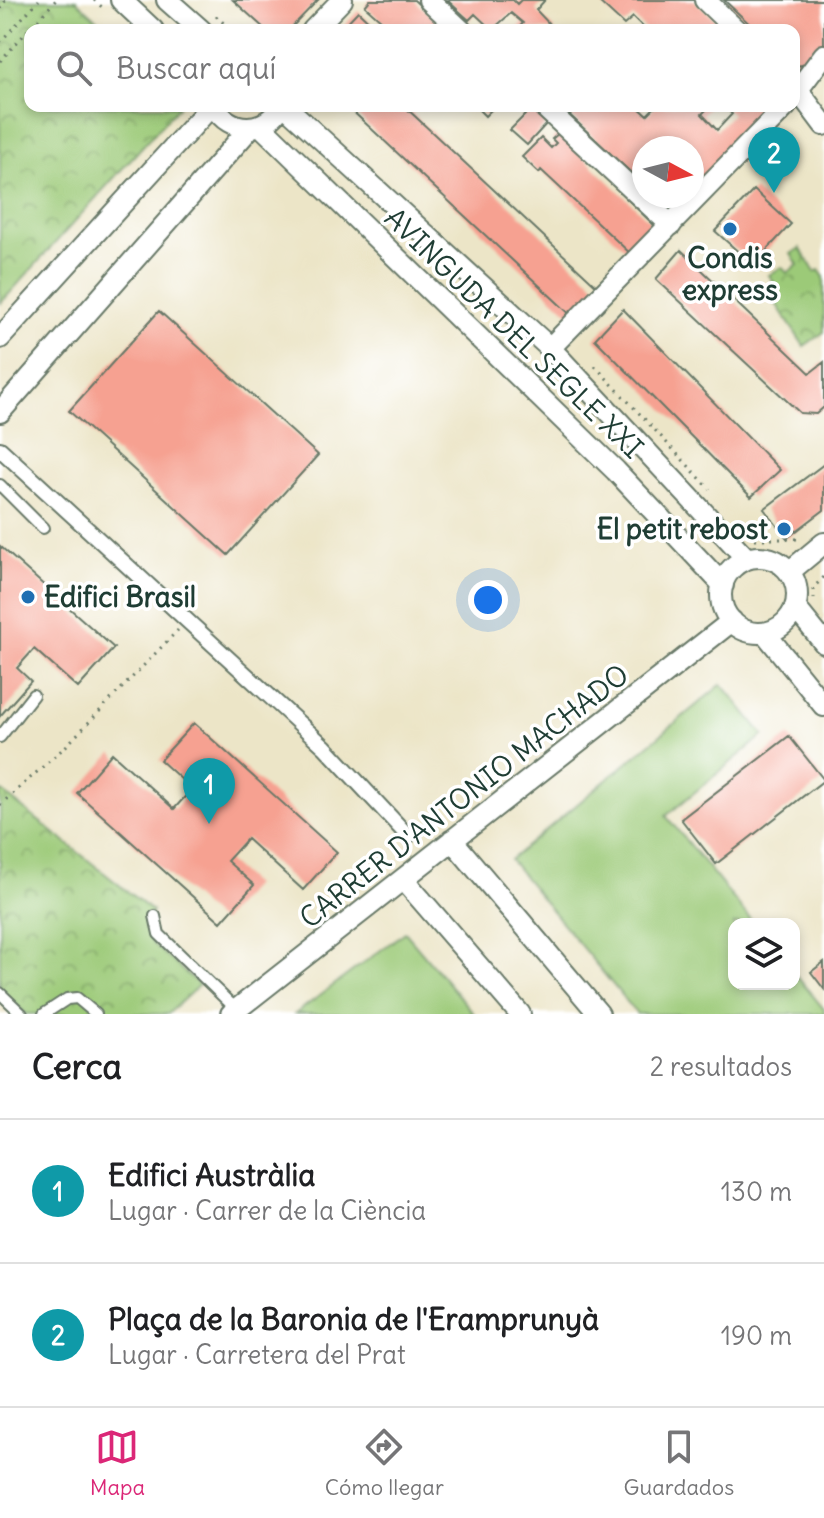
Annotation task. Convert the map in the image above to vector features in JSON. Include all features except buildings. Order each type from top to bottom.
[{"type":"street","points":[[121,0],[147,24]]},
{"type":"street","points":[[167,0],[194,24]]},
{"type":"street","points":[[319,24],[342,0]]},
{"type":"street","points":[[429,0],[455,24]]},
{"type":"street","points":[[705,0],[730,24]]},
{"type":"street","points":[[800,85],[824,55]]},
{"type":"street","points":[[800,101],[824,125]]},
{"type":"street","points":[[0,338],[207,112]]},
{"type":"street","name":"AVINGUDA DEL SEGLE XXI","points":[[218,112],[230,124],[255,127],[616,471],[723,585]]},
{"type":"street","points":[[0,412],[255,127],[277,112]]},
{"type":"street","name":"AVINGUDA DEL SEGLE XXI","points":[[290,112],[550,348],[747,559]]},
{"type":"street","points":[[549,112],[671,225]]},
{"type":"street","points":[[550,348],[776,112]]},
{"type":"street","points":[[0,449],[189,619],[325,747],[408,836]]},
{"type":"street","points":[[789,572],[824,543]]},
{"type":"street","points":[[747,559],[770,559],[789,572],[797,588],[795,607],[784,624],[765,633],[747,631],[732,621],[722,605],[723,585],[731,569],[747,559]]},
{"type":"street","points":[[795,607],[824,643]]},
{"type":"street","name":"CARRER D'ANTONIO MACHADO","points":[[234,1012],[732,621]]},
{"type":"street","points":[[765,633],[824,706]]},
{"type":"street","points":[[452,840],[599,1014]]},
{"type":"street","points":[[404,880],[520,1014]]},
{"type":"lane","points":[[0,485],[43,528]]},
{"type":"lane","points":[[0,737],[33,695]]},
{"type":"lane","points":[[155,916],[154,923],[159,934],[234,1012]]},
{"type":"lane","points":[[0,993],[22,1014]]},
{"type":"lane","points":[[44,1014],[67,999],[77,998],[96,1014]]},
{"type":"path","points":[[0,9],[6,0]]},
{"type":"path","points":[[0,42],[39,0]]},
{"type":"path","points":[[34,24],[56,0]]},
{"type":"path","points":[[0,61],[24,35]]},
{"type":"path","points":[[818,609],[813,594],[824,577]]},
{"type":"path","points":[[0,805],[65,747],[189,619]]},
{"type":"green space","points":[[0,0],[76,0],[102,24],[24,24],[24,112],[174,112],[0,304]]},
{"type":"green space","points":[[800,248],[815,272],[819,270],[824,277],[824,332],[804,346],[771,296],[779,290],[769,275],[782,267],[787,273],[798,265],[791,254]]},
{"type":"green space","points":[[722,684],[764,735],[666,816],[749,918],[728,918],[728,990],[800,990],[800,980],[824,1009],[824,1014],[637,1014],[510,860]]},
{"type":"green space","points":[[0,790],[152,911],[146,926],[153,944],[199,985],[168,1014],[26,1014],[0,990]]},
{"type":"green space","points":[[405,932],[474,1014],[295,1014]]},
{"type":"place","name":"Plaça de la Baronia de l'Eramprunyà","points":[[774,193]]},
{"type":"place","name":"Condis express","points":[[730,229]]},
{"type":"place","name":"El petit rebost","points":[[784,529]]},
{"type":"place","name":"Edifici Brasil","points":[[28,597]]},
{"type":"place","name":"Edifici Austràlia","points":[[209,824]]}]
